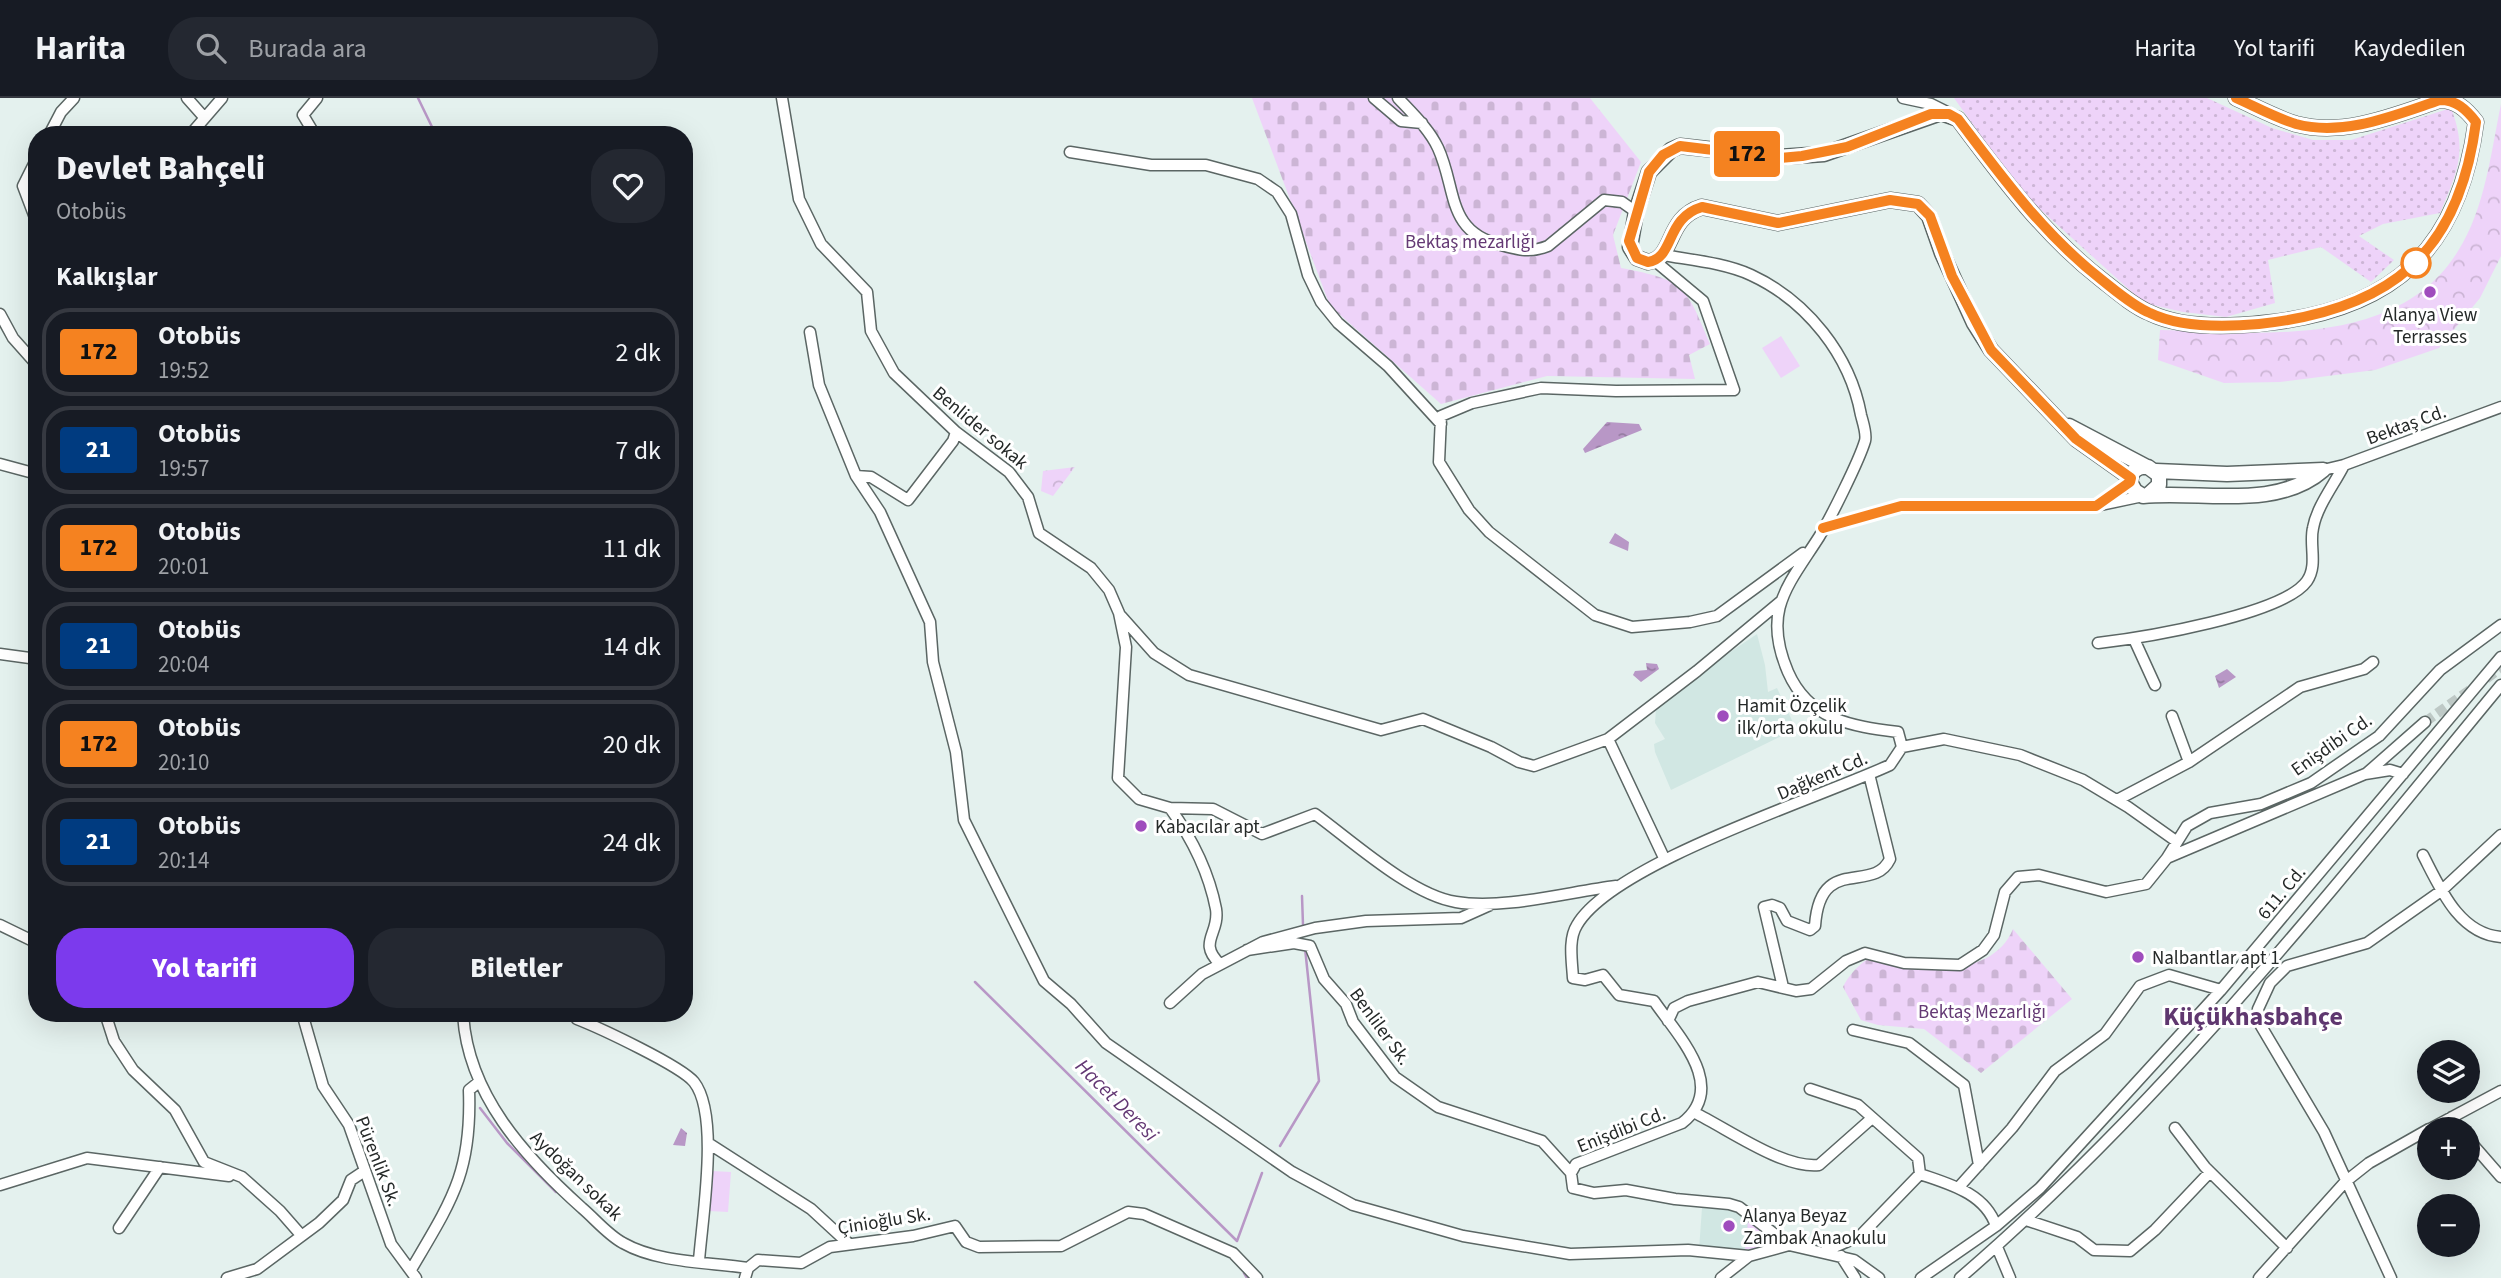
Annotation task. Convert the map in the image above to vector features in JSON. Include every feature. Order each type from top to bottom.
[{"type":"street","points":[[54,126],[61,112],[74,98]]},
{"type":"street","points":[[187,98],[203,117]]},
{"type":"street","points":[[196,126],[222,98]]},
{"type":"street","points":[[310,126],[303,115],[317,98]]},
{"type":"street","name":"Benlider sokak","points":[[782,98],[799,199],[821,244],[867,292],[871,331],[894,373],[956,432],[1021,484],[1039,533],[1091,568],[1109,590],[1119,613],[1126,647],[1118,778],[1139,799],[1171,807],[1213,809],[1262,834],[1315,814],[1409,884],[1454,902],[1496,902]]},
{"type":"street","points":[[1374,98],[1401,121],[1422,123]]},
{"type":"street","points":[[1398,98],[1422,123],[1440,151],[1455,212],[1474,233],[1488,242],[1525,251],[1538,250],[1548,246],[1604,200],[1622,202],[1636,212]]},
{"type":"street","points":[[1903,98],[1931,104],[1958,119],[2031,215],[2066,252],[2149,313],[2175,321],[2238,326],[2288,321],[2364,300],[2398,279],[2434,244],[2455,208],[2473,146],[2476,122],[2459,105],[2450,100],[2440,100],[2365,122],[2328,128],[2294,124],[2236,98]]},
{"type":"street","points":[[1659,258],[1643,261],[1630,247],[1636,212],[1655,162],[1680,146],[1780,158],[1802,156],[1847,147],[1931,114],[1949,114]]},
{"type":"street","points":[[1070,152],[1151,165],[1206,165],[1258,179],[1277,192],[1291,214],[1308,275],[1321,302],[1338,323],[1388,366],[1440,424]]},
{"type":"street","points":[[28,176],[23,186],[28,199]]},
{"type":"street","points":[[1659,258],[1679,220],[1702,207],[1778,223],[1890,200],[1918,204],[1930,216],[1952,276],[1991,350],[2083,444],[2130,480],[2134,491],[2146,495]]},
{"type":"street","points":[[1659,258],[1703,301],[1734,390],[1616,391],[1541,387],[1472,403],[1441,416],[1439,462],[1469,510],[1489,532],[1595,615],[1632,627],[1689,622],[1717,616],[1811,548]]},
{"type":"street","name":"Dağkent Cd.","points":[[1659,258],[1749,274],[1795,302],[1832,343],[1856,388],[1866,439],[1823,528],[1789,579],[1780,602],[1776,644],[1792,680],[1806,699],[1827,718],[1852,726],[1898,732],[1902,747],[1890,765],[1665,860],[1616,886],[1577,925],[1571,951],[1573,978],[1585,980],[1602,975],[1619,995],[1654,1001],[1668,1021]]},
{"type":"street","points":[[0,314],[13,338],[28,355]]},
{"type":"street","points":[[810,332],[819,385],[856,476],[880,512],[930,622],[933,662],[956,752],[964,820],[982,861],[1044,981],[1071,1004],[1106,1043],[1293,1172],[1353,1205],[1462,1236],[1570,1254],[1688,1250],[1749,1256],[1789,1245],[1854,1260],[1879,1278]]},
{"type":"street","name":"Bektaş Cd.","points":[[2323,470],[2344,466],[2501,407]]},
{"type":"street","points":[[2065,425],[2151,468],[2159,485],[2146,495]]},
{"type":"street","points":[[856,476],[871,477],[908,500],[953,441],[956,432]]},
{"type":"street","points":[[0,464],[28,471]]},
{"type":"street","points":[[2098,643],[2134,639],[2264,607],[2293,593],[2307,580],[2313,562],[2312,530],[2318,512],[2344,466]]},
{"type":"street","points":[[2096,506],[2130,480],[2135,470],[2151,468],[2227,474],[2323,470]]},
{"type":"street","points":[[1823,528],[1901,506],[2096,506],[2146,495],[2255,494],[2300,485],[2323,470]]},
{"type":"street","points":[[1119,613],[1154,653],[1189,675],[1381,730],[1423,719],[1491,747],[1518,762],[1534,766],[1608,739],[1697,671],[1780,602]]},
{"type":"street","name":"Enişdibi Cd.","points":[[1789,1245],[1739,1207],[1626,1191],[1594,1194],[1573,1188],[1572,1173],[1576,1164],[1682,1123],[1695,1113],[1702,1084],[1699,1072],[1668,1021],[1674,1008],[1688,1001],[1758,982],[1796,991],[1811,989],[1846,961],[1865,953],[1904,963],[1960,965],[1983,950],[1994,935],[2006,892],[2018,877],[2039,875],[2106,891],[2146,884],[2167,858],[2187,826],[2210,813],[2261,804],[2311,783],[2379,736],[2440,670],[2501,625]]},
{"type":"street","points":[[2134,639],[2155,685]]},
{"type":"street","points":[[0,654],[28,658]]},
{"type":"street","name":"611. Cd.","points":[[1921,1278],[1996,1226],[2040,1188],[2221,990],[2501,657]]},
{"type":"street","points":[[2117,800],[2189,762],[2300,687],[2354,672],[2373,662]]},
{"type":"street","name":"611. Cd.","points":[[1960,1278],[2026,1220],[2190,1055],[2501,685]]},
{"type":"street","points":[[2172,716],[2189,762]]},
{"type":"street","points":[[2365,775],[2425,722]]},
{"type":"street","points":[[1608,739],[1665,860]]},
{"type":"street","points":[[1902,747],[1944,739],[2020,755],[2083,780],[2176,841]]},
{"type":"street","name":"Enişdibi Cd.","points":[[2167,858],[2365,775],[2390,770],[2403,774]]},
{"type":"street","points":[[1783,987],[1765,907],[1772,905],[1780,908],[1787,921],[1810,930],[1815,926],[1816,906],[1827,888],[1845,878],[1871,873],[1886,866],[1890,859],[1869,774]]},
{"type":"street","points":[[1171,807],[1191,836],[1216,909],[1216,929],[1208,943],[1210,954],[1220,964]]},
{"type":"street","points":[[2237,999],[2270,983],[2287,967],[2367,943],[2441,891],[2501,835]]},
{"type":"street","points":[[2423,855],[2441,891],[2465,922],[2485,936],[2501,937]]},
{"type":"street","points":[[1170,1003],[1202,974],[1247,950],[1263,942],[1315,928],[1366,921],[1461,918],[1496,902],[1616,886]]},
{"type":"street","points":[[0,925],[28,939]]},
{"type":"street","name":"Benliler Sk.","points":[[1247,950],[1294,943],[1310,946],[1324,979],[1346,1004],[1353,1022],[1395,1077],[1438,1107],[1542,1141],[1572,1173]]},
{"type":"street","points":[[1958,1188],[2012,1128],[2055,1071],[2105,1034],[2140,986],[2169,975],[2221,990]]},
{"type":"street","points":[[2270,983],[2258,1009],[2261,1026],[2324,1132],[2391,1278]]},
{"type":"street","points":[[108,1022],[114,1041],[127,1061],[175,1110],[204,1162],[242,1177],[281,1212],[301,1236]]},
{"type":"street","name":"Pürenlik Sk.","points":[[305,1022],[323,1086],[349,1125],[390,1244],[414,1273]]},
{"type":"street","name":"Aydoğan sokak","points":[[464,1022],[479,1082],[498,1117],[529,1156],[622,1243],[648,1252],[747,1273]]},
{"type":"street","points":[[585,1022],[611,1032],[693,1080],[704,1098],[708,1143],[699,1261]]},
{"type":"street","points":[[1853,1030],[1909,1044],[1964,1085],[1979,1165]]},
{"type":"street","points":[[414,1273],[453,1197],[465,1166],[470,1117],[469,1090],[479,1082]]},
{"type":"street","points":[[1810,1089],[1858,1105],[1918,1158],[1920,1174]]},
{"type":"street","points":[[2452,1116],[2501,1091]]},
{"type":"street","points":[[1695,1113],[1786,1160],[1809,1166],[1819,1165],[1871,1119]]},
{"type":"street","points":[[2175,1128],[2210,1172],[2287,1248]]},
{"type":"street","points":[[2259,1278],[2345,1182],[2369,1163],[2417,1136]]},
{"type":"street","points":[[708,1143],[811,1209],[849,1244]]},
{"type":"street","points":[[2480,1153],[2501,1177]]},
{"type":"street","points":[[0,1185],[87,1158],[242,1177]]},
{"type":"street","points":[[119,1227],[160,1167]]},
{"type":"street","points":[[227,1278],[257,1269],[301,1236],[335,1208],[342,1200],[351,1180],[363,1172]]},
{"type":"street","points":[[2026,1220],[2077,1237],[2094,1250],[2130,1251],[2155,1230],[2210,1172]]},
{"type":"street","points":[[1920,1174],[1958,1188],[1981,1203],[1996,1226]]},
{"type":"street","points":[[1823,1252],[1860,1236],[1920,1174]]},
{"type":"street","name":"Çinioğlu Sk.","points":[[747,1273],[758,1260],[801,1263],[830,1247],[913,1236],[955,1226],[967,1242],[979,1247],[1061,1246],[1128,1212],[1144,1214],[1233,1253],[1254,1274]]},
{"type":"street","points":[[1997,1247],[2010,1278]]},
{"type":"street","points":[[1721,1278],[1749,1256]]},
{"type":"street","points":[[1841,1256],[1855,1278]]},
{"type":"shaded area","name":"Hamit Özçelik ilk/orta okulu","points":[[1757,634],[1768,692],[1777,688],[1796,729],[1671,790],[1655,752],[1654,744],[1665,739],[1655,723],[1656,709],[1668,694]]},
{"type":"shaded area","name":"Alanya Beyaz Zambak Anaokulu","points":[[1702,1208],[1738,1210],[1776,1242],[1771,1248],[1699,1250]]},
{"type":"green space","name":"Bektaş mezarlığı","points":[[1252,98],[1590,98],[1641,162],[1613,235],[1621,268],[1671,282],[1688,298],[1710,344],[1689,355],[1695,379],[1547,376],[1441,404],[1330,306]]},
{"type":"green space","points":[[1954,98],[2207,98],[2272,128],[2313,140],[2351,140],[2451,108],[2459,137],[2458,162],[2440,213],[2383,224],[2359,236],[2394,260],[2371,282],[2321,247],[2268,260],[2275,303],[2226,317],[2183,312],[2144,303],[2021,192]]},
{"type":"green space","points":[[2501,104],[2501,256],[2480,298],[2439,348],[2375,370],[2280,382],[2224,383],[2158,360],[2160,330],[2239,333],[2323,328],[2363,320],[2400,305],[2432,283],[2458,251],[2475,217],[2486,180]]},
{"type":"green space","points":[[1781,336],[1800,366],[1781,378],[1762,348]]},
{"type":"green space","points":[[1075,467],[1053,496],[1041,491],[1043,471]]},
{"type":"green space","name":"Bektaş Mezarlığı","points":[[2013,929],[2072,999],[1981,1073],[1924,1029],[1878,1025],[1861,1020],[1843,987],[1862,964],[1882,954],[1897,954],[1933,967],[1974,963],[1997,950]]},
{"type":"green space","points":[[712,1171],[731,1172],[728,1212],[709,1211]]},
{"type":"green space","points":[[1748,1221],[1776,1242],[1771,1248],[1745,1249]]},
{"type":"water","points":[[1607,422],[1639,424],[1642,430],[1585,453],[1583,449]]},
{"type":"water","points":[[1615,533],[1629,542],[1628,551],[1609,543]]},
{"type":"water","points":[[1646,663],[1657,664],[1659,669],[1641,682],[1633,675],[1635,671],[1647,670]]},
{"type":"water","points":[[2227,669],[2236,677],[2219,688],[2215,676]]},
{"type":"water","points":[[681,1128],[687,1133],[685,1146],[673,1145]]},
{"type":"waterway","points":[[418,98],[432,126]]},
{"type":"waterway","points":[[1302,896],[1303,925]]},
{"type":"waterway","points":[[1280,1146],[1319,1081],[1305,948]]},
{"type":"waterway","name":"Hacet Deresi","points":[[975,982],[1237,1241],[1262,1173]]},
{"type":"waterway","points":[[480,1108],[507,1143],[556,1192]]},
{"type":"waterway","name":"Hacet Deresi","points":[[1244,1273],[1247,1278]]},
{"type":"tunnel","points":[[2425,722],[2501,668]]},
{"type":"bus line","name":"172","points":[[1823,528],[1901,506],[2096,506],[2130,482],[2131,478],[2076,439],[2065,425],[2009,372],[1991,350],[1974,323],[1952,276],[1930,216],[1918,204],[1890,200],[1794,222],[1778,223],[1763,222],[1702,207],[1679,220],[1663,255],[1648,262],[1637,258],[1629,241],[1649,172],[1655,162],[1680,146],[1780,158],[1824,153],[1868,140],[1931,114],[1949,114],[1958,119],[2031,215],[2066,252],[2149,313],[2175,321],[2238,326],[2288,321],[2364,300],[2398,279],[2434,244],[2455,208],[2473,146],[2476,122],[2459,105],[2450,100],[2440,100],[2398,114],[2345,127],[2328,128],[2294,124],[2236,98]]},
{"type":"place","name":"Alanya View Terrasses","points":[[2430,292]]},
{"type":"place","name":"Hamit Özçelik ilk/orta okulu","points":[[1723,716]]},
{"type":"place","name":"Kabacılar apt","points":[[1141,826]]},
{"type":"place","name":"Nalbantlar apt 1","points":[[2138,957]]},
{"type":"place","name":"Alanya Beyaz Zambak Anaokulu","points":[[1729,1226]]},
{"type":"district","name":"Küçükhasbahçe","points":[[2253,1016]]}]
